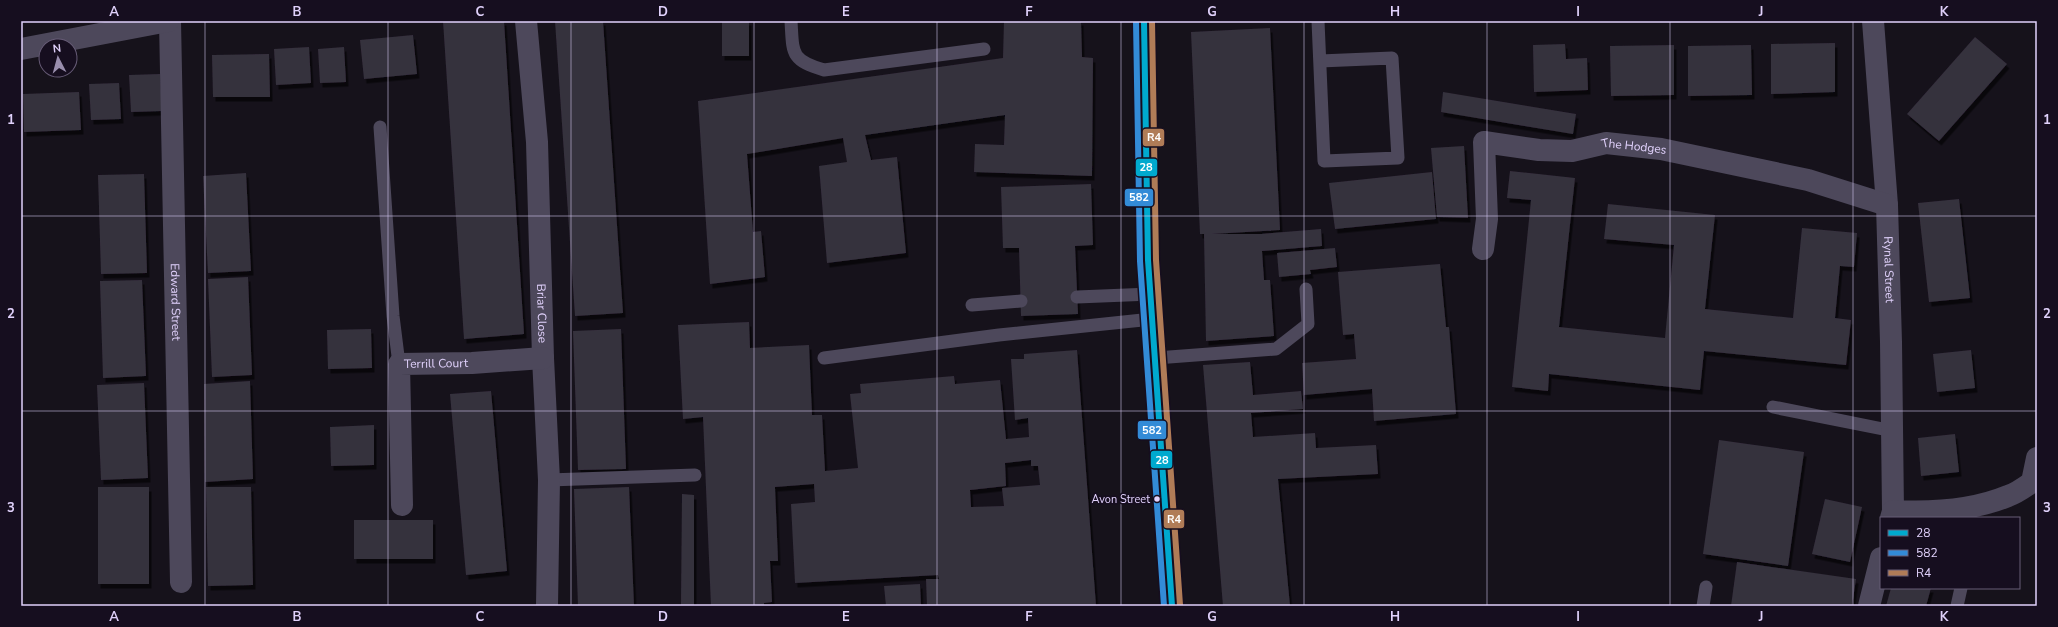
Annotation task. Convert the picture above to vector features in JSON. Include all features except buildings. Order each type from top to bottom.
[{"type":"main road","points":[[1144,21],[1148,260],[1172,606]]},
{"type":"street","points":[[21,48],[169,21]]},
{"type":"street","name":"Edward Street","points":[[169,21],[180,582]]},
{"type":"street","name":"Briar Close","points":[[526,21],[536,142],[543,358],[549,480],[546,606]]},
{"type":"street","name":"Rynal Street","points":[[1873,21],[1887,205],[1893,430],[1892,514]]},
{"type":"street","name":"The Hodges","points":[[1483,249],[1487,220],[1484,142],[1539,150],[1572,151],[1606,142],[1661,149],[1808,180],[1887,205]]},
{"type":"street","name":"Terrill Court","points":[[402,505],[399,364],[472,363],[543,358]]},
{"type":"street","points":[[1892,514],[1954,510],[1977,512],[2009,496],[2032,482],[2037,458]]},
{"type":"street","points":[[1869,606],[1880,562]]},
{"type":"lane","points":[[791,21],[793,50],[803,64],[824,70],[984,49]]},
{"type":"lane","points":[[1318,21],[1324,161],[1398,158],[1392,58],[1320,61]]},
{"type":"lane","points":[[380,127],[393,316],[399,364]]},
{"type":"lane","points":[[1156,358],[1276,349],[1308,324],[1306,289]]},
{"type":"lane","points":[[1077,297],[1151,294]]},
{"type":"lane","points":[[972,305],[1020,301]]},
{"type":"lane","points":[[824,358],[991,336],[1152,319]]},
{"type":"lane","points":[[1773,407],[1893,430]]},
{"type":"lane","points":[[549,480],[695,475]]},
{"type":"lane","points":[[1703,606],[1706,587]]},
{"type":"lane","points":[[1957,606],[1961,589]]},
{"type":"transit line","name":"582","points":[[1136,21],[1140,261],[1164,606]]},
{"type":"transit line","name":"28","points":[[1144,21],[1148,260],[1172,606]]},
{"type":"transit line","name":"R4","points":[[1152,21],[1156,260],[1180,605]]},
{"type":"place","name":"Avon Street","points":[[1157,499]]}]
